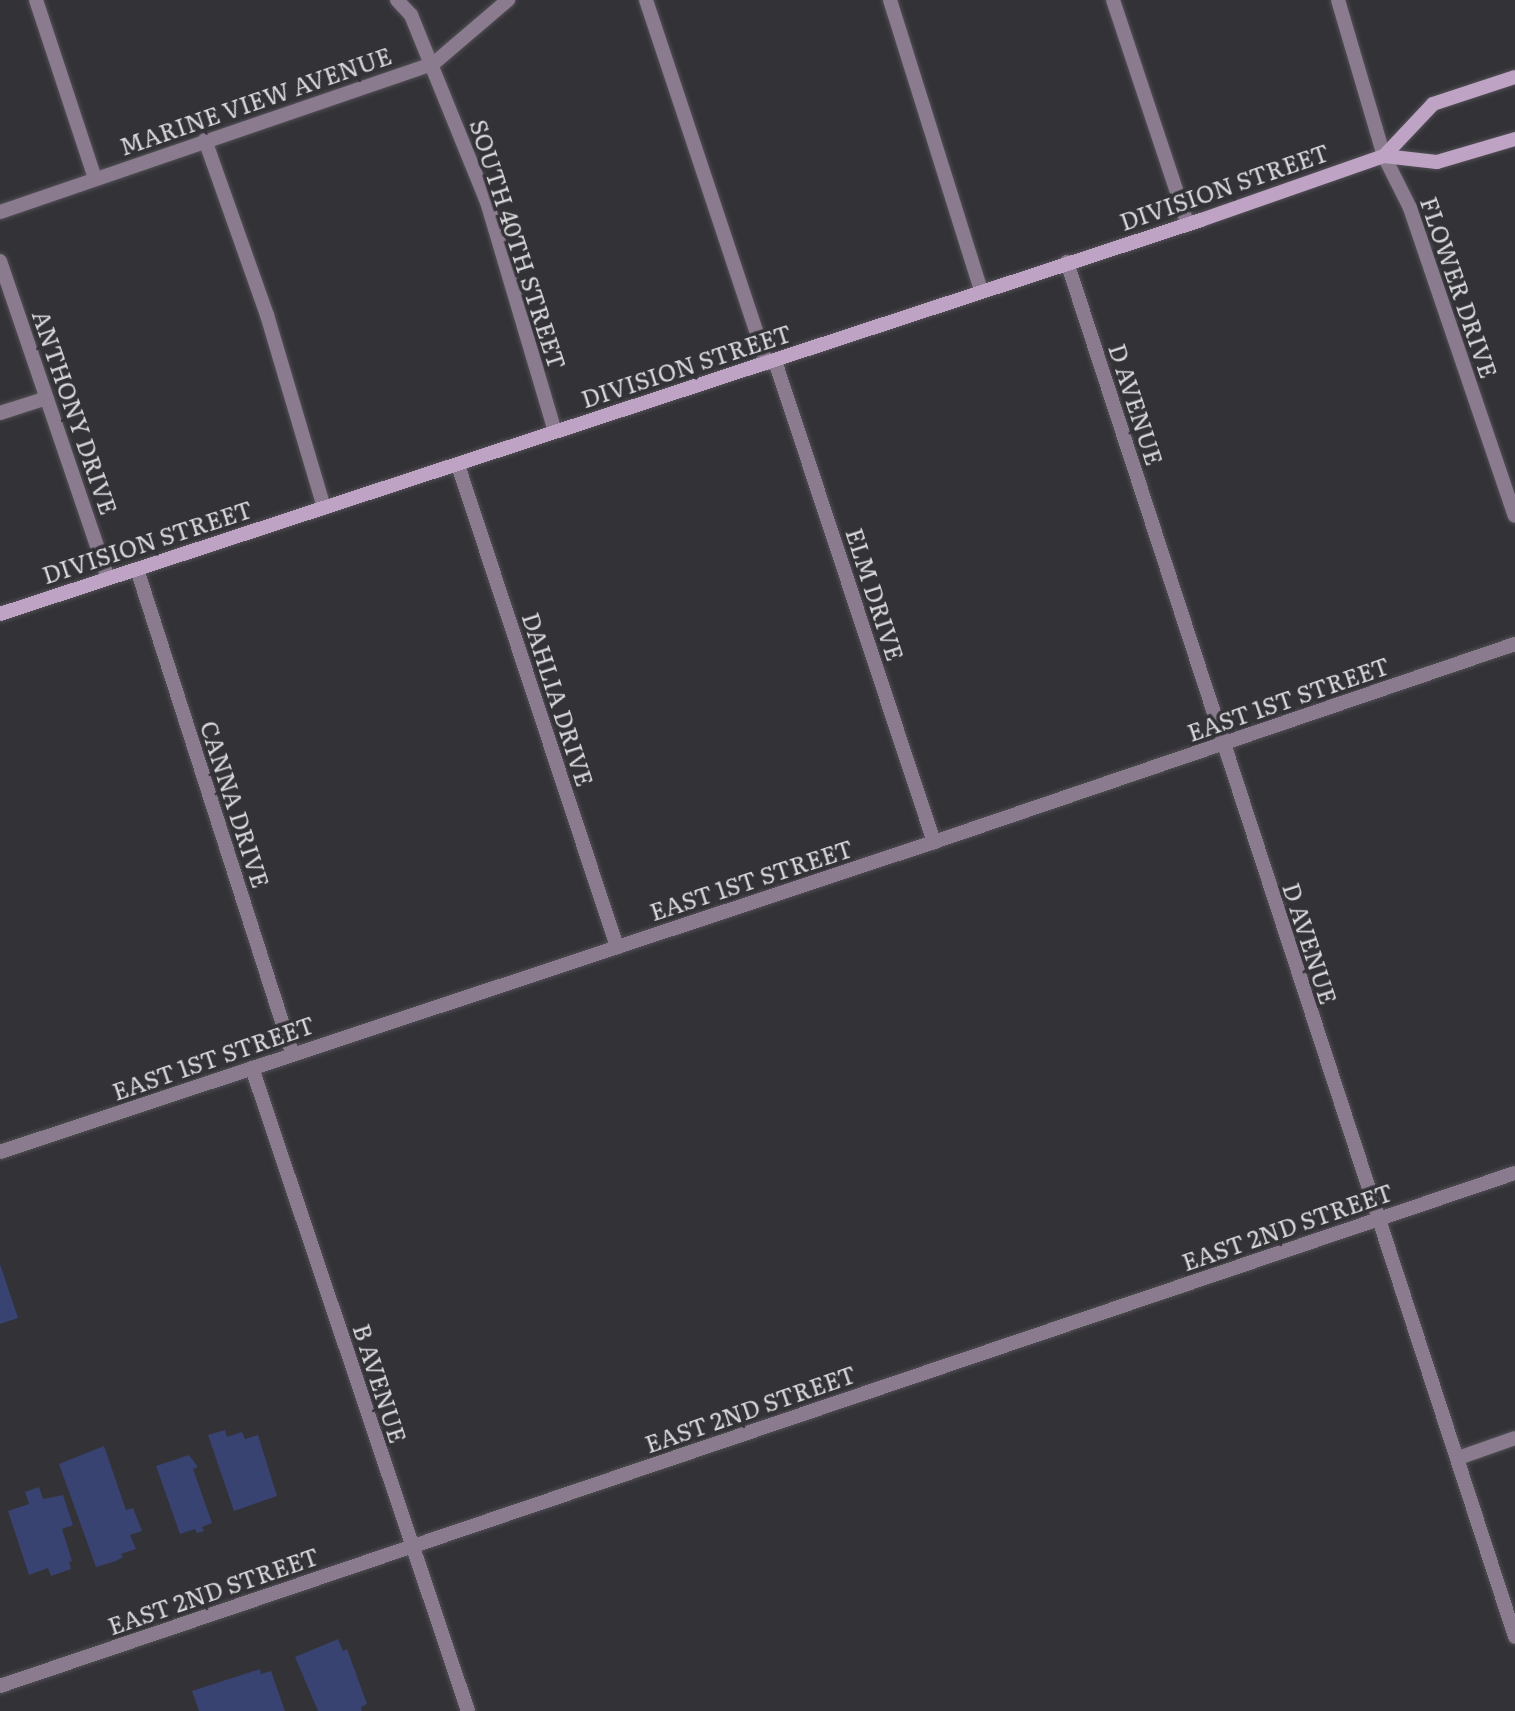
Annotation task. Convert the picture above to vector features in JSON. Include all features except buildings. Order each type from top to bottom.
[{"type":"main road","name":"DIVISION STREET","points":[[1384,156],[1433,104],[1515,77]]},
{"type":"main road","name":"DIVISION STREET","points":[[0,614],[771,362],[1384,156],[1437,162],[1515,139]]},
{"type":"street","points":[[36,0],[94,178]]},
{"type":"street","name":"SOUTH 40TH STREET","points":[[397,0],[411,15],[487,202],[555,431]]},
{"type":"street","name":"MARINE VIEW AVENUE","points":[[0,212],[432,64],[508,0]]},
{"type":"street","name":"ELM DRIVE","points":[[646,0],[934,842]]},
{"type":"street","points":[[890,0],[981,290]]},
{"type":"street","points":[[1113,0],[1187,223]]},
{"type":"street","points":[[1338,0],[1384,156]]},
{"type":"street","points":[[205,140],[267,315],[324,507]]},
{"type":"street","name":"FLOWER DRIVE","points":[[1384,156],[1410,208],[1515,516]]},
{"type":"street","name":"ANTHONY DRIVE","points":[[0,261],[108,578]]},
{"type":"street","name":"D AVENUE","points":[[1067,262],[1515,1637]]},
{"type":"street","points":[[0,413],[47,398]]},
{"type":"street","name":"DAHLIA DRIVE","points":[[458,465],[617,947]]},
{"type":"street","name":"CANNA DRIVE","points":[[137,569],[292,1053]]},
{"type":"street","name":"EAST 1ST STREET","points":[[0,1152],[934,842],[1515,645]]},
{"type":"street","name":"B AVENUE","points":[[252,1068],[468,1711]]},
{"type":"street","name":"EAST 2ND STREET","points":[[0,1686],[1515,1173]]},
{"type":"street","points":[[1458,1458],[1515,1438]]}]
